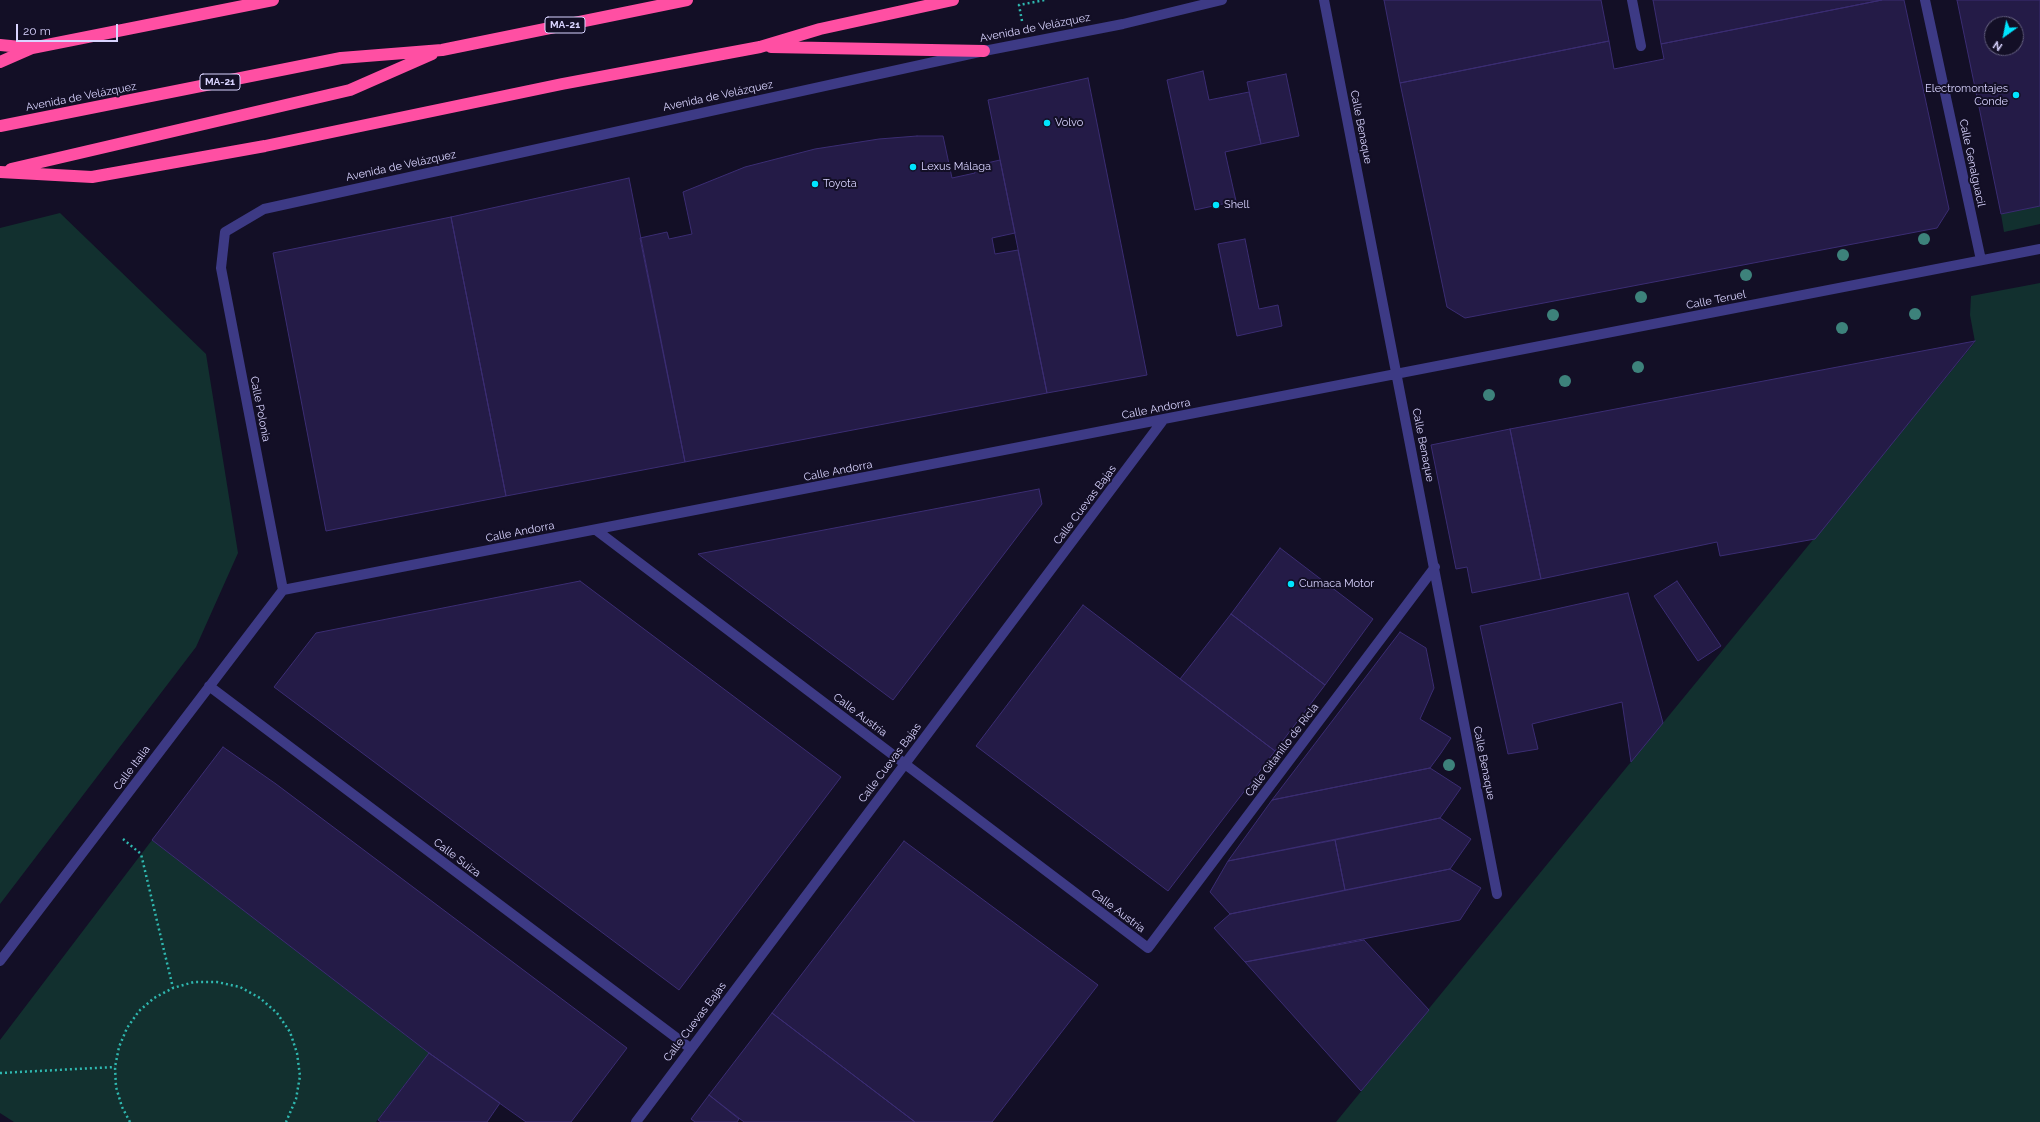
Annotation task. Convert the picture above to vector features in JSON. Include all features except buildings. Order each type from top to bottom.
[{"type":"highway","points":[[0,62],[32,48],[273,0]]},
{"type":"highway","name":"Avenida de Velázquez","points":[[0,126],[341,58],[442,50],[687,0]]},
{"type":"highway","points":[[0,172],[92,176],[265,146],[562,84],[760,47],[820,29],[954,0]]},
{"type":"highway","points":[[0,45],[32,48]]},
{"type":"highway","points":[[760,47],[984,52]]},
{"type":"highway","points":[[0,172],[350,90],[442,50]]},
{"type":"street","name":"Avenida de Velázquez","points":[[225,232],[264,209],[984,52],[1124,24],[1222,0]]},
{"type":"street","name":"Calle Benaque","points":[[1324,0],[1498,894]]},
{"type":"street","points":[[1632,0],[1641,46]]},
{"type":"street","name":"Calle Genalguacil","points":[[1925,0],[1981,260]]},
{"type":"street","name":"Calle Polonia","points":[[225,232],[221,268],[283,590]]},
{"type":"street","name":"Calle Teruel","points":[[1397,374],[2040,249]]},
{"type":"street","name":"Calle Andorra","points":[[283,590],[1397,374]]},
{"type":"street","name":"Calle Cuevas Bajas","points":[[636,1122],[690,1048],[1164,420]]},
{"type":"street","name":"Calle Austria","points":[[596,530],[1148,948]]},
{"type":"street","name":"Calle Gitanillo de Ricla","points":[[1148,948],[1434,567]]},
{"type":"street","name":"Calle Italia","points":[[0,961],[283,590]]},
{"type":"street","name":"Calle Suiza","points":[[209,686],[690,1048]]},
{"type":"path","points":[[104,823],[141,854],[172,988]]},
{"type":"path","points":[[130,1122],[122,1106],[116,1087],[115,1067],[119,1047],[124,1034],[139,1011],[154,998],[172,988],[194,982],[217,982],[240,987],[260,998],[277,1013],[290,1032],[297,1054],[300,1076],[296,1099],[286,1122]]},
{"type":"path","points":[[0,1073],[115,1067]]},
{"type":"green space","points":[[2040,206],[2040,224],[2004,232],[2001,214]]},
{"type":"green space","points":[[60,213],[206,354],[238,553],[196,647],[0,904],[0,228]]},
{"type":"green space","points":[[2040,283],[2040,1122],[1336,1122],[1975,342],[1970,315],[1971,296]]},
{"type":"green space","points":[[152,840],[429,1053],[376,1122],[14,1122],[0,1113],[0,1040]]},
{"type":"place","name":"Electromontajes Conde","points":[[2016,95]]},
{"type":"place","name":"Volvo","points":[[1047,123]]},
{"type":"place","name":"Lexus Málaga","points":[[913,167]]},
{"type":"place","name":"Toyota","points":[[815,184]]},
{"type":"place","name":"Shell","points":[[1216,205]]},
{"type":"place","name":"Cumaca Motor","points":[[1291,584]]}]
